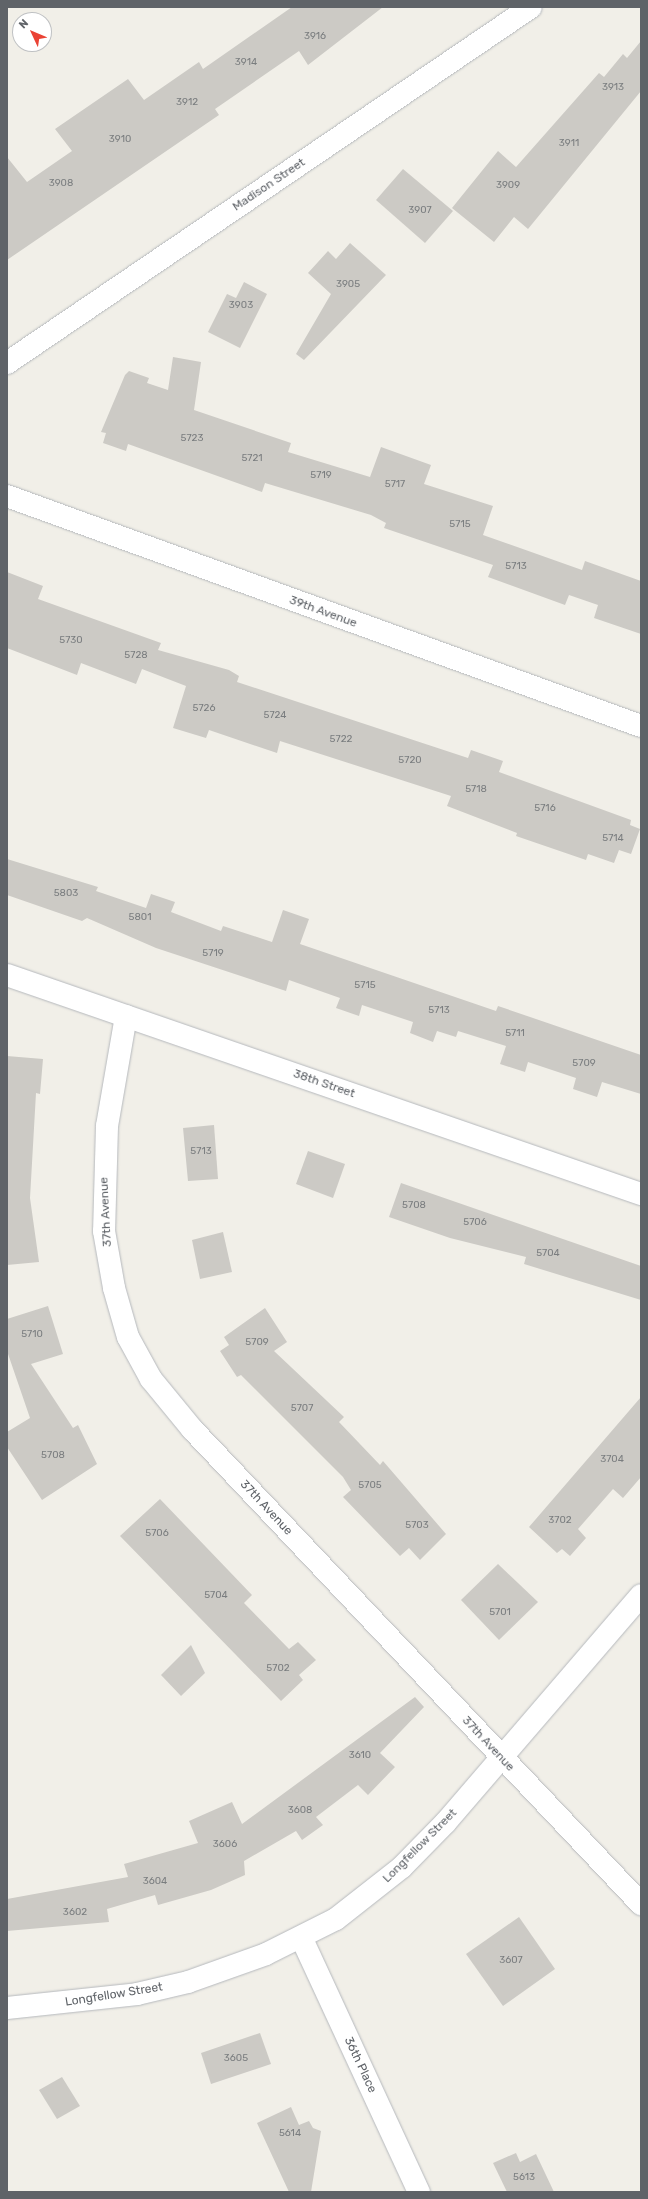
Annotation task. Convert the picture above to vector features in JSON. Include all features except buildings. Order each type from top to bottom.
[{"type":"street","name":"Madison Street","points":[[7,363],[531,7]]},
{"type":"street","name":"39th Avenue","points":[[7,496],[641,726]]},
{"type":"street","name":"38th Street","points":[[7,975],[641,1194]]},
{"type":"street","name":"37th Avenue","points":[[126,1016],[107,1126],[104,1176],[104,1231],[114,1288],[128,1337],[151,1379],[192,1429],[502,1759],[641,1904]]},
{"type":"street","name":"Longfellow Street","points":[[7,2008],[137,1994],[188,1982],[302,1939],[336,1919],[402,1867],[502,1759],[641,1595]]},
{"type":"street","name":"36th Place","points":[[302,1939],[419,2192]]}]
